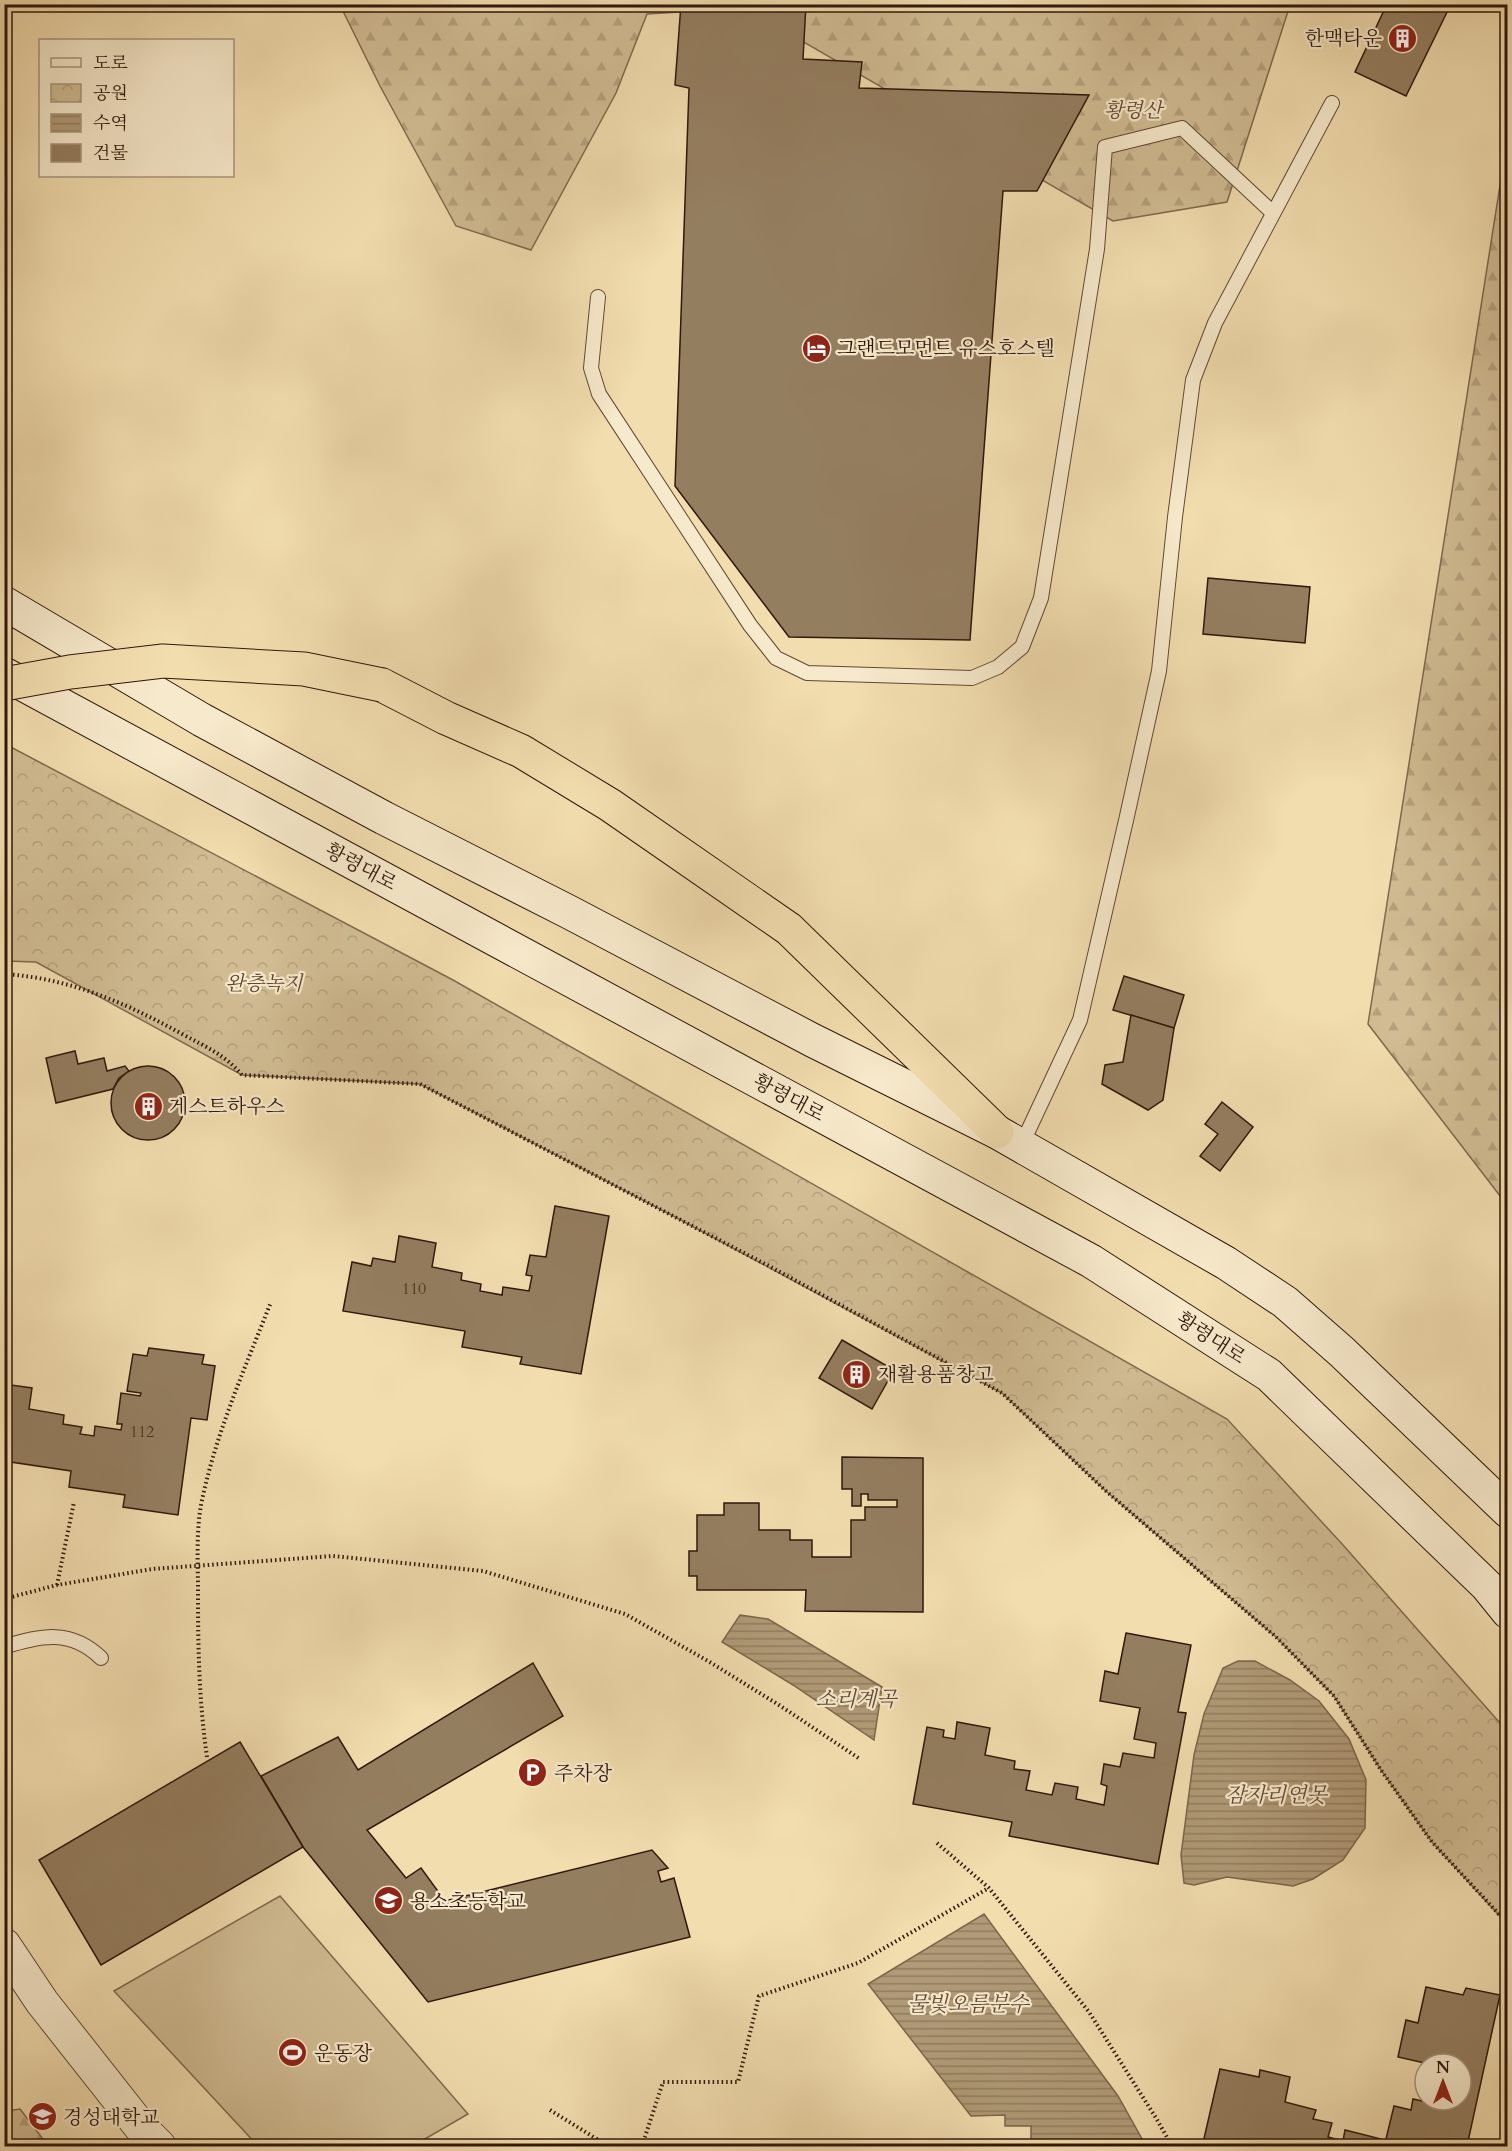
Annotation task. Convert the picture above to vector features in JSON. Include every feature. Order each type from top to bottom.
[{"type":"highway","points":[[4,684],[70,672],[163,661],[304,669],[382,685],[447,718],[521,751],[610,805],[789,929],[1009,1139]]},
{"type":"main road","points":[[4,603],[202,720],[812,1040],[1009,1139],[1226,1263],[1285,1302],[1342,1352],[1508,1511]]},
{"type":"main road","name":"황령대로","points":[[4,674],[1091,1261],[1269,1376],[1486,1586],[1508,1612]]},
{"type":"main road","points":[[4,1945],[42,2002],[143,2130],[159,2146]]},
{"type":"lane","points":[[1009,1139],[1080,1020],[1159,671],[1175,517],[1193,380],[1215,323],[1332,103]]},
{"type":"lane","points":[[598,297],[591,368],[598,394],[750,625],[776,658],[807,673],[972,678],[998,667],[1022,647],[1041,598],[1097,249],[1105,147],[1182,128],[1273,213]]},
{"type":"lane","points":[[4,1647],[27,1640],[49,1637],[71,1639],[90,1647],[101,1658]]},
{"type":"path","points":[[4,974],[35,976],[88,990],[141,1011],[229,1059],[242,1075],[420,1084],[767,1265],[1002,1393],[1107,1492],[1275,1636],[1334,1696],[1381,1770],[1432,1842],[1508,1924]]},
{"type":"path","points":[[207,1757],[200,1698],[198,1565],[201,1507],[217,1444],[271,1302]]},
{"type":"path","points":[[57,1585],[74,1502]]},
{"type":"path","points":[[4,1599],[57,1585],[152,1569],[337,1556],[483,1571],[626,1614],[780,1705],[860,1760]]},
{"type":"path","points":[[937,1843],[989,1888],[1089,2012],[1172,2146]]},
{"type":"path","points":[[642,2146],[663,2082],[738,2082],[759,1996],[858,1963],[989,1888]]},
{"type":"path","points":[[550,2109],[608,2146]]},
{"type":"green space","name":"황령산","points":[[340,5],[1290,5],[1227,202],[1113,221],[745,8],[647,14],[616,93],[531,250],[456,226],[380,86]]},
{"type":"green space","points":[[1507,141],[1508,1205],[1368,1024]]},
{"type":"green space","name":"완층녹지","points":[[5,744],[453,980],[1227,1419],[1343,1545],[1507,1731],[1507,1924],[1432,1842],[1381,1770],[1334,1696],[1275,1636],[1107,1492],[1002,1393],[677,1218],[420,1084],[242,1075],[36,962],[5,961]]},
{"type":"green space","name":"운동장","points":[[280,1896],[468,2114],[413,2146],[258,2146],[114,1991]]},
{"type":"green space","points":[[20,2109],[50,2146],[5,2146],[5,2115],[7,2111]]},
{"type":"water","name":"소리계곡","points":[[740,1615],[768,1619],[882,1687],[874,1740],[793,1685],[722,1642]]},
{"type":"water","name":"잠자리연못","points":[[1238,1661],[1255,1661],[1290,1680],[1319,1701],[1349,1739],[1366,1780],[1365,1828],[1343,1860],[1313,1879],[1293,1886],[1227,1877],[1194,1885],[1184,1883],[1181,1855],[1194,1755],[1204,1714],[1223,1668]]},
{"type":"water","name":"물빛오름분수","points":[[984,1914],[1118,2096],[1146,2146],[1031,2146],[1031,2126],[1005,2126],[1005,2115],[971,2116],[868,1984]]},
{"type":"building","points":[[681,4],[806,4],[803,59],[862,62],[859,88],[1089,95],[1037,191],[1003,191],[970,640],[789,637],[675,486],[689,88],[675,85]]},
{"type":"building","name":"한맥타운","points":[[1387,4],[1451,4],[1406,96],[1355,72]]},
{"type":"building","points":[[1208,578],[1310,587],[1305,643],[1203,634]]},
{"type":"building","points":[[1124,976],[1184,995],[1174,1028],[1113,1010]]},
{"type":"building","points":[[1131,1015],[1174,1028],[1163,1100],[1148,1110],[1102,1084],[1105,1065],[1123,1062]]},
{"type":"building","points":[[4,1033],[8,1033],[4,1056]]},
{"type":"building","points":[[75,1051],[78,1064],[104,1058],[107,1071],[125,1066],[129,1071],[119,1078],[113,1089],[56,1103],[46,1058]]},
{"type":"building","name":"게스트하우스","points":[[148,1066],[169,1072],[179,1082],[185,1103],[179,1124],[169,1134],[148,1140],[127,1134],[117,1124],[111,1103],[117,1082],[127,1072]]},
{"type":"building","points":[[1222,1102],[1253,1127],[1220,1171],[1200,1156],[1218,1134],[1205,1124]]},
{"type":"building","points":[[555,1206],[609,1216],[581,1374],[520,1364],[522,1357],[462,1347],[465,1331],[343,1311],[352,1262],[371,1266],[373,1258],[395,1262],[399,1236],[436,1243],[432,1267],[462,1273],[461,1280],[481,1284],[480,1291],[502,1295],[503,1287],[529,1291],[532,1276],[526,1275],[530,1255],[546,1257]]},
{"type":"building","name":"재활용품창고","points":[[842,1340],[894,1370],[872,1409],[819,1378]]},
{"type":"building","points":[[149,1348],[204,1355],[202,1364],[215,1366],[207,1420],[191,1418],[178,1515],[123,1507],[125,1495],[69,1487],[71,1471],[4,1461],[4,1384],[32,1388],[29,1409],[64,1415],[63,1424],[82,1427],[80,1434],[94,1436],[95,1426],[121,1430],[122,1424],[117,1424],[121,1393],[140,1396],[141,1393],[127,1391],[133,1354],[147,1356]]},
{"type":"building","points":[[842,1457],[923,1458],[923,1612],[805,1611],[806,1590],[697,1590],[697,1576],[689,1576],[689,1551],[697,1551],[697,1515],[724,1515],[724,1503],[759,1503],[759,1530],[790,1530],[790,1540],[812,1540],[812,1557],[851,1557],[851,1520],[865,1520],[865,1507],[897,1507],[897,1500],[868,1500],[868,1494],[861,1494],[861,1506],[852,1506],[852,1489],[842,1489]]},
{"type":"building","points":[[1126,1633],[1191,1645],[1178,1712],[1186,1713],[1158,1864],[1009,1836],[1012,1822],[913,1804],[927,1727],[944,1730],[943,1737],[955,1739],[957,1722],[990,1728],[985,1755],[1015,1761],[1014,1769],[1030,1771],[1026,1790],[1052,1795],[1055,1783],[1078,1787],[1076,1799],[1104,1805],[1107,1786],[1101,1784],[1104,1764],[1120,1767],[1123,1753],[1154,1758],[1156,1743],[1134,1739],[1140,1708],[1100,1701],[1105,1671],[1118,1674]]},
{"type":"building","name":"용소초등학교","points":[[533,1663],[563,1716],[367,1830],[406,1878],[421,1868],[445,1901],[652,1850],[668,1868],[658,1871],[661,1882],[674,1878],[690,1937],[428,2002],[303,1847],[261,1776],[338,1737],[358,1770]]},
{"type":"building","points":[[240,1742],[303,1847],[101,1965],[39,1860]]},
{"type":"building","points":[[1426,1987],[1463,1995],[1466,1988],[1500,1995],[1467,2146],[1390,2146],[1391,2144],[1385,2143],[1394,2106],[1411,2110],[1413,2099],[1413,2112],[1473,2112],[1473,2052],[1413,2052],[1413,2060],[1398,2057],[1406,2020],[1418,2023]]},
{"type":"building","points":[[1220,2069],[1259,2077],[1260,2070],[1290,2077],[1285,2102],[1316,2110],[1313,2119],[1332,2123],[1328,2137],[1343,2141],[1345,2130],[1381,2139],[1380,2145],[1388,2146],[1217,2146],[1203,2143]]},
{"type":"place","name":"한맥타운","points":[[1403,38]]},
{"type":"place","name":"그랜드모먼트 유스호스텔","points":[[816,348]]},
{"type":"place","name":"게스트하우스","points":[[148,1106]]},
{"type":"place","name":"재활용품창고","points":[[857,1374]]},
{"type":"place","name":"주차장","points":[[533,1773]]},
{"type":"place","name":"용소초등학교","points":[[389,1901]]},
{"type":"place","name":"운동장","points":[[293,2053]]},
{"type":"place","name":"경성대학교","points":[[42,2117]]}]
